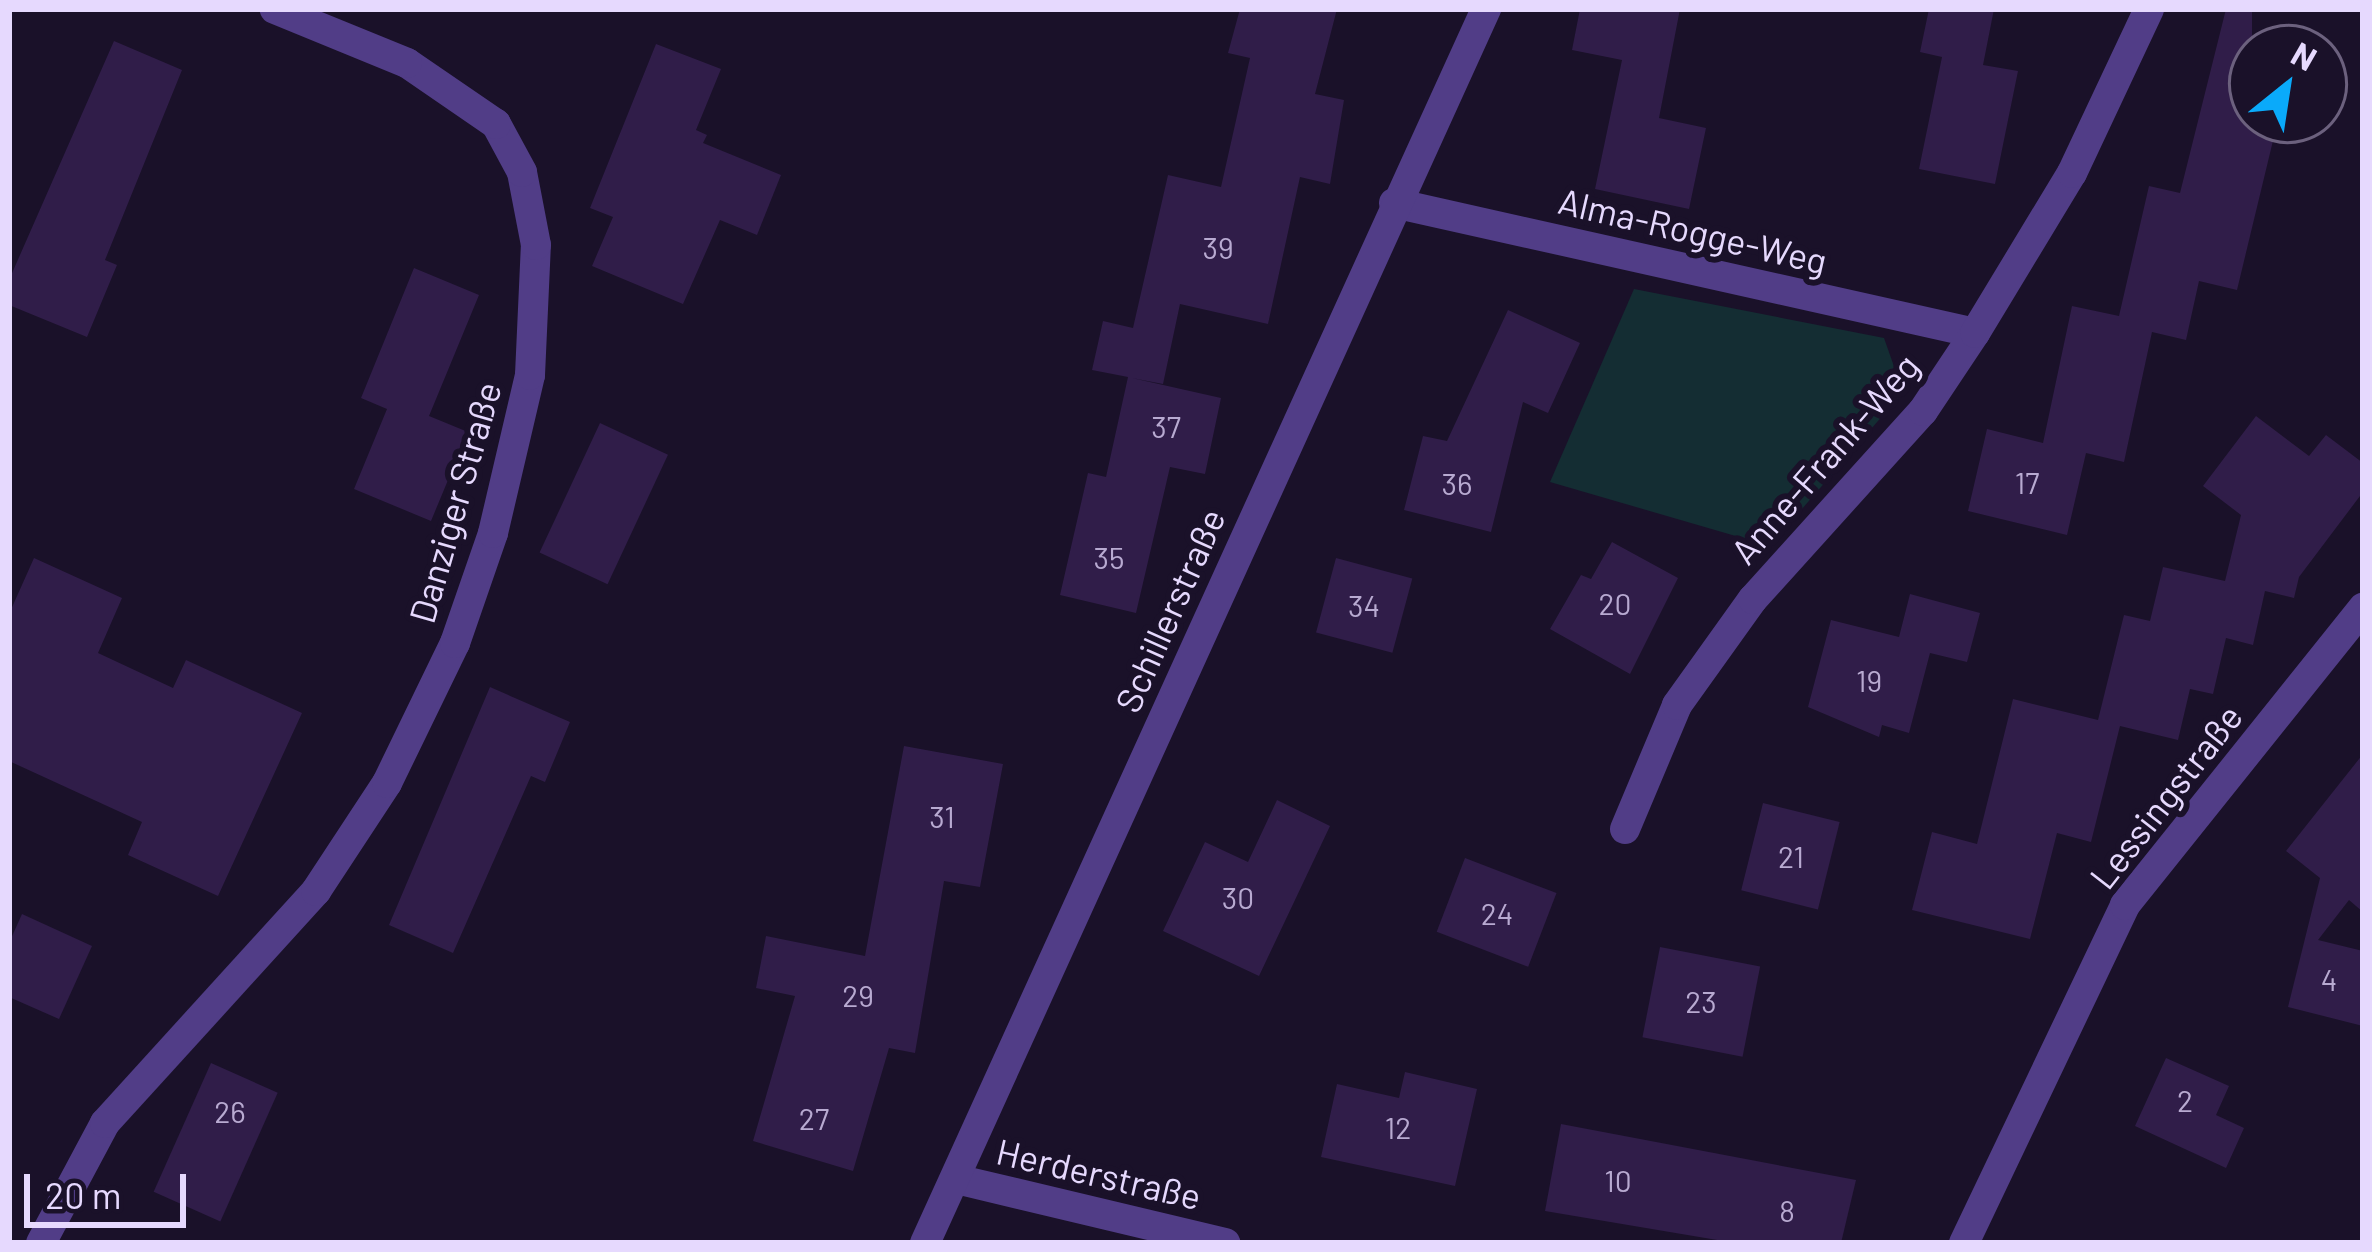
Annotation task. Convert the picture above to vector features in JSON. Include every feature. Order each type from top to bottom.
[{"type":"street","name":"Danziger Straße","points":[[41,1243],[105,1123],[316,891],[387,783],[455,644],[493,533],[530,375],[536,245],[522,172],[496,124],[406,63],[274,9]]},
{"type":"street","name":"Schillerstraße","points":[[925,1243],[1486,9]]},
{"type":"street","name":"Anne-Frank-Weg","points":[[1625,829],[1690,688],[1753,599],[1924,411],[1975,333],[2072,173],[2149,9]]},
{"type":"street","name":"Alma-Rogge-Weg","points":[[1394,203],[1975,333]]},
{"type":"street","name":"Lessingstraße","points":[[1964,1243],[2125,905],[2363,608]]},
{"type":"street","name":"Herderstraße","points":[[956,1179],[1225,1243]]},
{"type":"green space","points":[[1634,289],[1884,338],[1903,392],[1770,546],[1550,482]]},
{"type":"building","points":[[1240,9],[1337,9],[1315,94],[1344,100],[1330,184],[1300,177],[1268,324],[1180,304],[1163,384],[1132,378],[1221,398],[1205,474],[1170,467],[1136,613],[1060,595],[1088,473],[1106,477],[1128,377],[1092,370],[1103,321],[1133,328],[1168,175],[1221,187],[1250,58],[1228,53]]},
{"type":"building","points":[[1580,9],[1680,9],[1659,118],[1706,128],[1689,209],[1595,189],[1622,60],[1572,50]]},
{"type":"building","points":[[1929,9],[1994,9],[1983,65],[2018,71],[1995,184],[1919,169],[1942,57],[1920,52]]},
{"type":"building","points":[[2226,9],[2252,9],[2252,24],[2228,24],[2228,144],[2272,144],[2237,290],[2199,281],[2186,340],[2152,332],[2124,462],[2086,453],[2067,535],[1968,511],[1987,429],[2043,443],[2072,306],[2119,316],[2149,186],[2180,193]]},
{"type":"building","points":[[114,41],[182,70],[105,260],[117,265],[87,337],[9,305],[9,280]]},
{"type":"building","points":[[656,44],[721,69],[696,130],[707,135],[703,143],[781,175],[757,235],[720,220],[683,304],[592,266],[613,217],[590,208]]},
{"type":"building","points":[[414,268],[479,295],[429,416],[468,432],[431,521],[354,489],[387,409],[361,398]]},
{"type":"building","points":[[1508,310],[1580,343],[1548,413],[1523,402],[1491,532],[1404,510],[1423,436],[1447,441]]},
{"type":"building","points":[[2256,416],[2309,456],[2326,435],[2363,463],[2363,492],[2299,577],[2294,598],[2265,591],[2253,645],[2226,638],[2213,694],[2190,689],[2178,740],[2120,726],[2091,842],[2057,833],[2030,939],[1912,910],[1932,832],[1977,844],[2013,699],[2098,720],[2124,615],[2150,621],[2163,567],[2225,581],[2241,515],[2203,486]]},
{"type":"building","points":[[600,423],[668,455],[608,584],[540,553]]},
{"type":"building","points":[[1612,542],[1678,578],[1630,674],[1550,629],[1581,575],[1591,579]]},
{"type":"building","points":[[34,558],[122,598],[98,653],[173,688],[186,660],[302,713],[218,896],[128,855],[142,822],[9,761],[9,614]]},
{"type":"building","points":[[1336,558],[1412,578],[1392,653],[1316,632]]},
{"type":"building","points":[[1910,594],[1980,613],[1967,662],[1930,653],[1909,733],[1882,725],[1879,737],[1808,707],[1831,620],[1899,637]]},
{"type":"building","points":[[490,687],[570,722],[545,782],[531,776],[453,953],[389,925]]},
{"type":"building","points":[[904,746],[1003,764],[980,887],[944,881],[915,1053],[889,1048],[853,1171],[753,1141],[795,996],[756,988],[766,936],[865,956]]},
{"type":"building","points":[[2363,754],[2363,912],[2349,900],[2318,940],[2363,951],[2363,1026],[2288,1007],[2320,878],[2286,851]]},
{"type":"building","points":[[1277,800],[1330,826],[1259,976],[1163,931],[1205,842],[1248,862]]},
{"type":"building","points":[[1763,803],[1840,822],[1818,909],[1741,890]]},
{"type":"building","points":[[1465,858],[1556,893],[1528,967],[1437,932]]},
{"type":"building","points":[[22,914],[92,946],[59,1019],[9,997],[9,943]]},
{"type":"building","points":[[1660,947],[1760,966],[1743,1057],[1642,1037]]},
{"type":"building","points":[[2166,1058],[2229,1086],[2216,1115],[2244,1128],[2226,1168],[2135,1126]]},
{"type":"building","points":[[211,1063],[278,1093],[220,1222],[154,1192]]},
{"type":"building","points":[[1405,1072],[1477,1089],[1455,1186],[1321,1157],[1337,1084],[1399,1098]]},
{"type":"building","points":[[1561,1124],[1856,1180],[1841,1243],[1735,1243],[1545,1211]]}]
